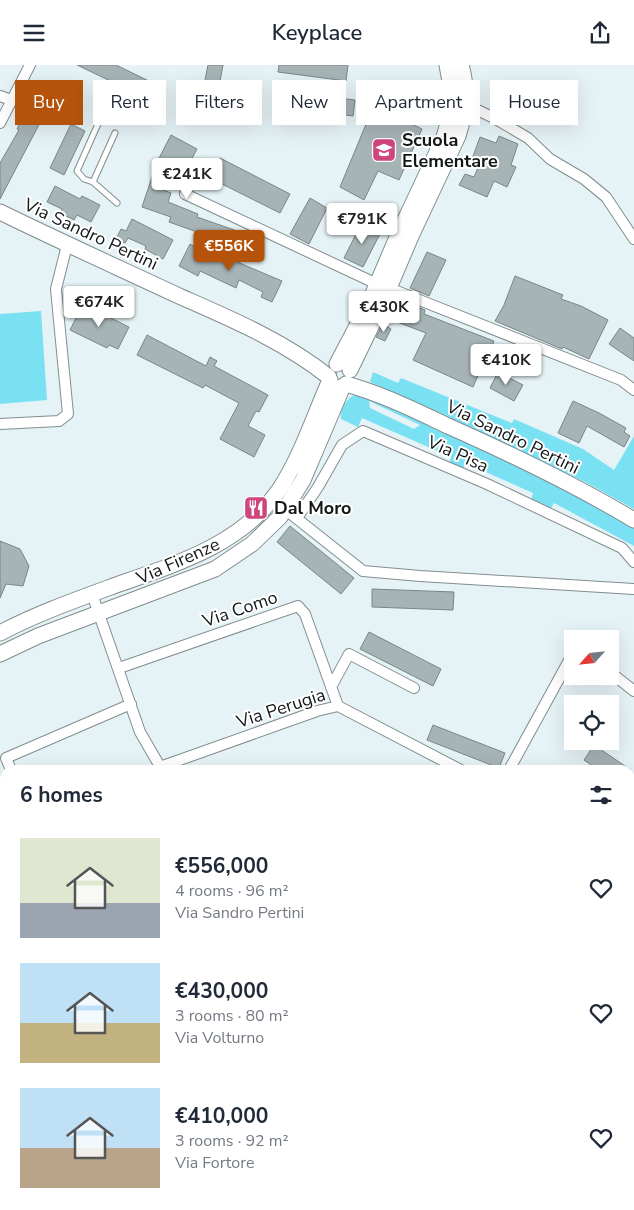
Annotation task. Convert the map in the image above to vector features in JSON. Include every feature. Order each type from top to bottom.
[{"type":"street","points":[[0,123],[30,65]]},
{"type":"street","points":[[446,65],[449,80]]},
{"type":"street","points":[[461,65],[464,80]]},
{"type":"street","points":[[0,95],[11,100]]},
{"type":"street","points":[[480,113],[494,118],[528,138],[550,159],[584,179],[606,197],[634,239]]},
{"type":"street","points":[[340,375],[383,286],[412,233],[462,125]]},
{"type":"street","points":[[185,194],[383,286],[621,380],[634,389]]},
{"type":"street","name":"Via Sandro Pertini","points":[[0,212],[67,245],[257,331],[302,357],[374,392],[510,453],[598,498],[634,519]]},
{"type":"street","points":[[0,424],[58,421],[68,413],[56,289],[67,245]]},
{"type":"street","name":"Via Firenze","points":[[0,654],[38,636],[215,569],[252,544],[280,517],[291,513],[340,375]]},
{"type":"street","name":"Via Firenze","points":[[0,633],[28,618],[205,551],[242,528],[280,489],[340,375]]},
{"type":"street","name":"Via Pisa","points":[[291,513],[318,487],[342,445],[363,431],[487,484],[622,547],[634,562]]},
{"type":"street","points":[[291,513],[363,571],[634,589]]},
{"type":"street","points":[[92,593],[140,731],[159,765]]},
{"type":"street","name":"Via Como","points":[[119,668],[298,606],[305,614],[338,706]]},
{"type":"street","points":[[331,687],[349,654],[414,688]]},
{"type":"street","points":[[512,765],[564,670]]},
{"type":"street","points":[[619,679],[634,691]]},
{"type":"street","points":[[9,765],[6,758],[131,704]]},
{"type":"street","name":"Via Perugia","points":[[172,765],[317,711],[338,706],[451,765]]},
{"type":"lane","points":[[98,125],[76,171],[84,179],[93,182],[117,203]]},
{"type":"lane","points":[[93,182],[115,133]]},
{"type":"shaded area","points":[[41,311],[47,400],[0,404],[0,314]]},
{"type":"shaded area","points":[[373,372],[398,383],[401,378],[512,423],[514,419],[583,449],[614,470],[634,436],[634,509],[585,482],[370,382]]},
{"type":"shaded area","points":[[356,391],[528,468],[634,524],[634,546],[554,503],[550,510],[531,501],[533,493],[465,463],[463,471],[448,465],[451,457],[362,418],[358,427],[341,419],[344,405],[355,395]],"holes":[[[369,401],[420,425],[414,429],[370,408]]]},
{"type":"building","points":[[77,65],[116,65],[147,80],[108,80]]},
{"type":"building","points":[[208,65],[223,65],[220,80],[205,80]]},
{"type":"building","points":[[279,65],[348,65],[346,81],[278,72]]},
{"type":"building","points":[[346,99],[355,100],[353,116],[346,115]]},
{"type":"building","points":[[19,125],[39,125],[0,199],[0,163],[19,130],[17,129]]},
{"type":"building","points":[[71,125],[85,131],[64,175],[50,168]]},
{"type":"building","name":"Scuola Elementare","points":[[366,125],[414,125],[422,129],[399,180],[378,171],[364,200],[340,187]]},
{"type":"building","points":[[171,135],[197,149],[188,166],[178,161],[163,190],[171,193],[168,202],[198,214],[197,217],[241,231],[259,239],[253,253],[225,240],[224,244],[196,234],[197,232],[169,222],[171,217],[142,207],[153,170]]},
{"type":"building","points":[[499,136],[518,144],[511,165],[516,167],[507,187],[494,181],[487,197],[459,185],[465,174],[474,177],[480,163],[472,159],[480,137],[496,143]]},
{"type":"building","points":[[220,158],[290,194],[280,213],[210,178]]},
{"type":"building","points":[[55,186],[80,199],[82,196],[100,205],[91,222],[77,215],[74,220],[60,213],[62,209],[47,202]]},
{"type":"building","points":[[310,198],[327,208],[309,244],[290,234]]},
{"type":"building","points":[[132,219],[173,240],[163,259],[145,249],[146,246],[128,238],[125,243],[116,239],[121,229],[126,231]]},
{"type":"building","points":[[362,222],[381,232],[363,267],[344,258]]},
{"type":"building","points":[[190,244],[221,261],[223,256],[282,281],[272,302],[261,297],[263,292],[239,280],[236,288],[200,271],[198,276],[179,266]]},
{"type":"building","points":[[427,252],[446,260],[429,296],[410,288]]},
{"type":"building","points":[[515,276],[563,295],[561,299],[581,306],[608,320],[589,359],[495,321],[504,305]]},
{"type":"building","points":[[399,300],[425,310],[424,314],[494,341],[488,358],[480,355],[477,361],[483,364],[473,387],[413,360],[426,333],[392,320]]},
{"type":"building","points":[[83,304],[129,327],[118,349],[109,345],[107,348],[70,330]]},
{"type":"building","points":[[383,324],[391,329],[385,341],[376,337]]},
{"type":"building","points":[[620,328],[634,338],[634,361],[609,344]]},
{"type":"building","points":[[147,335],[206,366],[210,357],[217,361],[214,366],[268,395],[259,412],[256,411],[248,426],[265,435],[254,457],[220,439],[239,403],[205,385],[203,388],[137,355]]},
{"type":"building","points":[[510,347],[534,355],[528,372],[504,363]]},
{"type":"building","points":[[498,372],[523,385],[514,401],[490,388]]},
{"type":"building","points":[[573,401],[626,428],[624,432],[630,436],[624,447],[587,426],[579,443],[558,433]]},
{"type":"building","points":[[290,526],[354,578],[341,594],[277,542]]},
{"type":"building","points":[[0,541],[20,549],[29,566],[23,586],[6,584],[0,598]]},
{"type":"building","points":[[372,589],[454,592],[453,610],[372,607]]},
{"type":"building","points":[[369,632],[441,669],[433,686],[360,649]]},
{"type":"building","points":[[433,725],[505,753],[500,765],[491,765],[427,740]]},
{"type":"building","points":[[591,750],[601,750],[624,765],[591,765],[584,760]]},
{"type":"place","name":"Scuola Elementare","points":[[384,150]]},
{"type":"place","name":"Dal Moro","points":[[256,508]]}]
